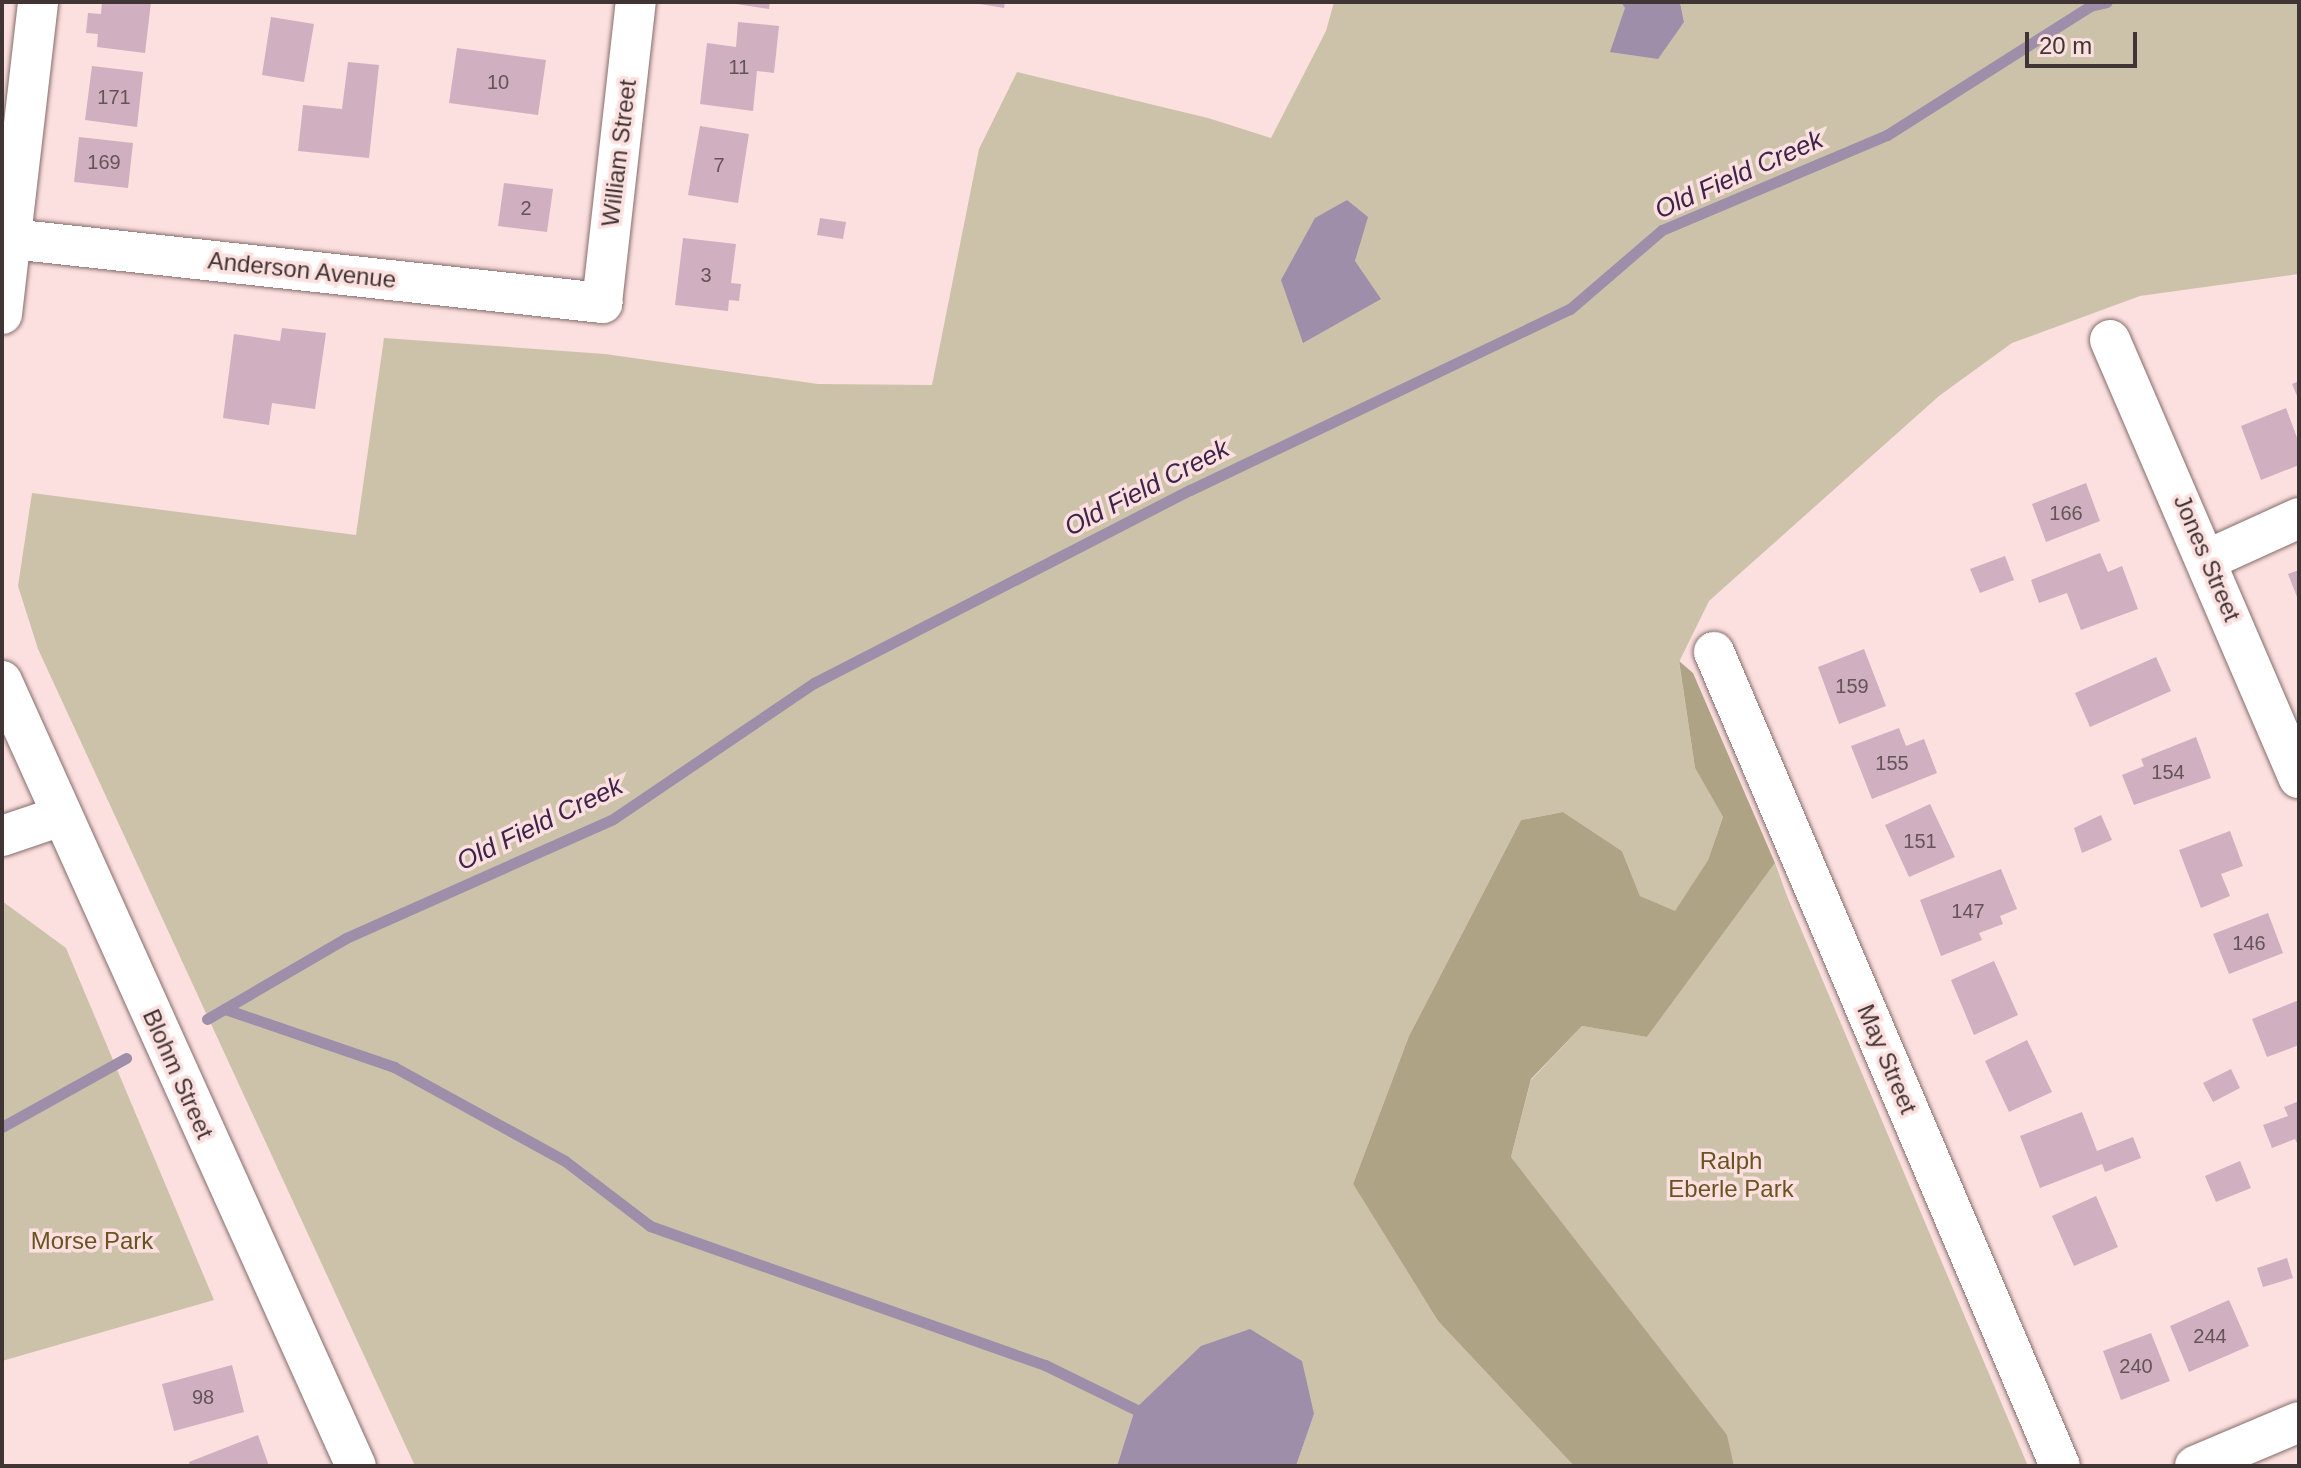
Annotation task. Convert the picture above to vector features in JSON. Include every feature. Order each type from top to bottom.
[{"type":"street","points":[[2,314],[5,238],[38,2]]},
{"type":"street","name":"William Street","points":[[602,303],[636,2]]},
{"type":"street","name":"Anderson Avenue","points":[[5,238],[602,303]]},
{"type":"street","name":"Jones Street","points":[[2110,340],[2209,559],[2299,778]]},
{"type":"street","points":[[2209,559],[2299,518]]},
{"type":"street","name":"May Street","points":[[1714,652],[2060,1466]]},
{"type":"street","name":"Blohm Street","points":[[2,681],[356,1466]]},
{"type":"street","points":[[2,836],[61,816]]},
{"type":"street","points":[[2195,1466],[2299,1422]]},
{"type":"green space","points":[[1334,2],[1621,2],[1625,7],[1684,22],[1680,2],[2299,2],[2299,274],[2140,296],[2012,343],[1939,396],[1709,601],[1679,662],[1695,768],[1723,817],[1708,860],[1675,912],[1640,896],[1622,851],[1563,812],[1521,820],[1409,1036],[1353,1184],[1438,1321],[1574,1466],[1296,1466],[1314,1414],[1135,1409],[1117,1466],[415,1466],[38,649],[18,586],[32,493],[356,535],[384,338],[605,354],[818,384],[932,385],[979,149],[1017,72],[1208,118],[1271,138],[1326,31]],"holes":[[[1346,200],[1367,217],[1355,261]]]},
{"type":"green space","name":"Ralph Eberle Park","points":[[1775,863],[2028,1466],[1734,1466],[1726,1435],[1511,1157],[1531,1080],[1582,1026],[1647,1037]]},
{"type":"green space","name":"Morse Park","points":[[2,901],[66,948],[214,1300],[2,1361]]},
{"type":"shaded area","points":[[1621,2],[1680,2],[1684,22],[1658,59],[1610,52],[1625,8]]},
{"type":"shaded area","points":[[1347,200],[1368,217],[1355,261],[1381,299],[1303,343],[1281,280],[1315,218]]},
{"type":"shaded area","points":[[1679,661],[1693,673],[1775,863],[1647,1037],[1582,1026],[1531,1079],[1511,1157],[1727,1435],[1734,1466],[1574,1466],[1438,1321],[1353,1184],[1409,1036],[1521,820],[1563,812],[1622,851],[1640,896],[1675,911],[1708,860],[1723,817],[1695,768]]},
{"type":"shaded area","points":[[1250,1329],[1302,1361],[1314,1414],[1296,1466],[1117,1466],[1135,1409],[1201,1346]]},
{"type":"building","points":[[102,2],[151,2],[145,53],[97,47],[98,34],[86,33],[88,13],[101,14]]},
{"type":"building","points":[[723,2],[770,2],[769,9]]},
{"type":"building","points":[[968,2],[1005,2],[1004,8]]},
{"type":"building","points":[[271,17],[314,24],[304,82],[262,75]]},
{"type":"building","points":[[738,22],[779,26],[774,73],[757,71],[753,111],[700,104],[707,43],[736,47]]},
{"type":"building","points":[[457,48],[546,60],[538,115],[449,103]]},
{"type":"building","points":[[348,62],[379,65],[369,158],[298,151],[303,105],[342,109]]},
{"type":"building","points":[[92,66],[143,72],[137,127],[85,120]]},
{"type":"building","points":[[700,126],[749,134],[738,203],[688,195]]},
{"type":"building","points":[[79,137],[133,143],[128,188],[74,182]]},
{"type":"building","points":[[504,183],[553,189],[547,232],[498,226]]},
{"type":"building","points":[[820,218],[846,222],[843,239],[817,235]]},
{"type":"building","points":[[683,238],[736,244],[731,283],[741,284],[739,301],[729,300],[728,311],[675,305]]},
{"type":"building","points":[[282,328],[326,333],[315,409],[272,403],[269,425],[223,418],[234,334],[280,341]]},
{"type":"building","points":[[2299,381],[2299,401],[2292,384]]},
{"type":"building","points":[[2286,408],[2299,443],[2299,465],[2261,480],[2241,426]]},
{"type":"building","points":[[2086,483],[2100,521],[2046,542],[2032,504]]},
{"type":"building","points":[[2100,553],[2108,572],[2122,566],[2138,609],[2081,630],[2067,593],[2039,603],[2031,580]]},
{"type":"building","points":[[2005,556],[2014,580],[1980,593],[1970,569]]},
{"type":"building","points":[[2299,570],[2299,602],[2288,574]]},
{"type":"building","points":[[1864,649],[1886,706],[1839,724],[1818,667]]},
{"type":"building","points":[[2156,657],[2171,691],[2090,727],[2075,693]]},
{"type":"building","points":[[1899,728],[1906,746],[1924,739],[1937,773],[1872,799],[1851,746]]},
{"type":"building","points":[[2196,737],[2211,778],[2134,805],[2122,775],[2144,766],[2141,759]]},
{"type":"building","points":[[1930,804],[1955,857],[1909,877],[1885,825]]},
{"type":"building","points":[[2101,815],[2112,840],[2082,853],[2074,828]]},
{"type":"building","points":[[2230,831],[2243,866],[2221,874],[2230,896],[2201,908],[2179,850]]},
{"type":"building","points":[[2001,869],[2017,909],[2000,916],[2003,924],[1979,933],[1982,940],[1941,956],[1920,900]]},
{"type":"building","points":[[2268,913],[2283,953],[2229,974],[2213,934]]},
{"type":"building","points":[[1994,961],[2018,1015],[1974,1035],[1951,980]]},
{"type":"building","points":[[2299,1000],[2299,1045],[2267,1057],[2252,1019]]},
{"type":"building","points":[[2027,1040],[2052,1092],[2009,1112],[1985,1061]]},
{"type":"building","points":[[2231,1069],[2240,1088],[2213,1102],[2203,1083]]},
{"type":"building","points":[[2299,1101],[2299,1147],[2295,1139],[2272,1148],[2263,1125],[2288,1116],[2284,1107]]},
{"type":"building","points":[[2082,1112],[2097,1151],[2133,1137],[2141,1158],[2105,1172],[2102,1164],[2040,1188],[2020,1136]]},
{"type":"building","points":[[2240,1161],[2251,1188],[2216,1202],[2205,1176]]},
{"type":"building","points":[[2096,1196],[2118,1247],[2074,1266],[2052,1216]]},
{"type":"building","points":[[2287,1258],[2293,1278],[2263,1287],[2257,1268]]},
{"type":"building","points":[[2229,1300],[2249,1346],[2189,1372],[2170,1326]]},
{"type":"building","points":[[2151,1333],[2170,1381],[2121,1400],[2103,1351]]},
{"type":"building","points":[[232,1365],[244,1412],[174,1431],[162,1384]]},
{"type":"building","points":[[258,1435],[269,1466],[190,1466],[189,1462]]},
{"type":"waterway","name":"Old Field Creek","points":[[207,1019],[346,938],[613,819],[814,683],[1190,490],[1570,309],[1662,230],[1887,135],[2090,6],[2107,2]]},
{"type":"waterway","points":[[225,1009],[394,1067],[565,1161],[650,1226],[1045,1365],[1135,1409]]},
{"type":"waterway","name":"Old Field Creek","points":[[2,1127],[126,1058]]}]
